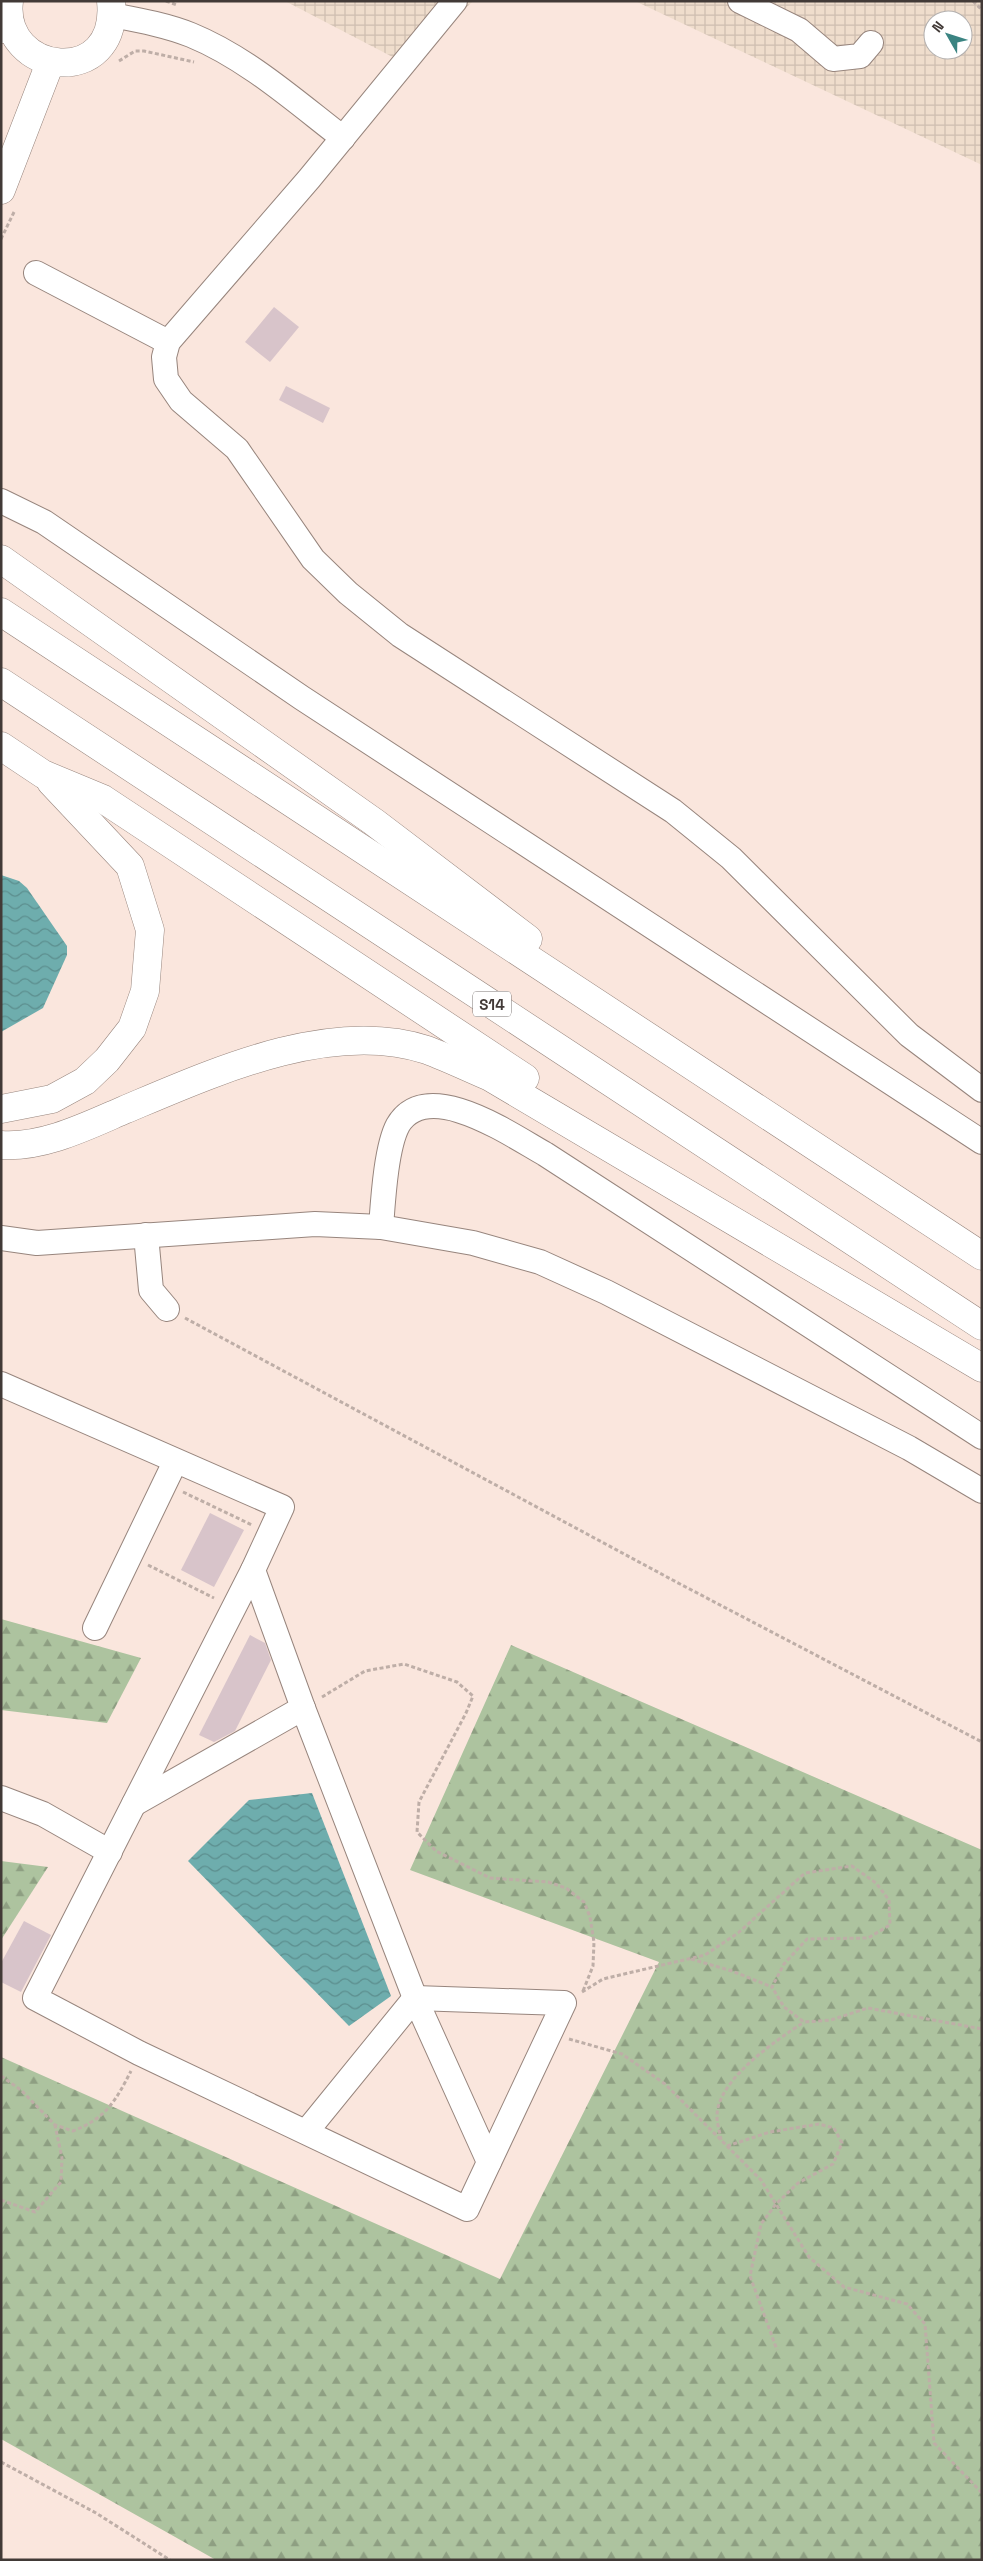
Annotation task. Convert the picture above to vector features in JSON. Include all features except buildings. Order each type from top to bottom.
[{"type":"main road","points":[[9,1],[6,29],[34,57],[50,63],[72,62],[92,53],[102,42],[109,30],[112,8]]},
{"type":"main road","points":[[10,196],[50,63]]},
{"type":"main road","points":[[1,560],[382,828],[490,908],[660,1044]]},
{"type":"main road","points":[[1,612],[982,1256]]},
{"type":"main road","name":"S14","points":[[1,682],[982,1326]]},
{"type":"main road","points":[[1,746],[43,774],[103,800],[781,1248]]},
{"type":"main road","points":[[1,1109],[52,1099],[85,1081],[107,1060],[132,1028],[144,991],[149,956],[150,930],[130,866],[43,774]]},
{"type":"main road","points":[[1,1145],[13,1146],[70,1133],[256,1058],[306,1046],[384,1042],[426,1050],[490,1077],[982,1368]]},
{"type":"street","points":[[455,1],[342,138],[168,342],[164,357],[166,379],[181,401],[237,449],[313,559],[348,593],[400,634],[673,811],[731,858],[909,1035],[982,1090]]},
{"type":"street","points":[[740,1],[799,30],[832,59],[860,56],[871,42]]},
{"type":"street","points":[[112,8],[149,23],[190,35],[239,60],[342,138]]},
{"type":"street","points":[[36,273],[168,342]]},
{"type":"street","points":[[1,501],[44,522],[310,703],[982,1142]]},
{"type":"street","points":[[381,1227],[384,1191],[398,1126],[409,1112],[431,1104],[454,1108],[498,1127],[545,1154],[982,1437]]},
{"type":"street","points":[[1,1238],[37,1244],[315,1224],[381,1227],[473,1243],[540,1262],[606,1292],[909,1448],[982,1492]]},
{"type":"street","points":[[146,1235],[150,1290],[167,1308]]},
{"type":"street","points":[[1,1384],[282,1507],[254,1570],[35,1998],[139,2053],[467,2209],[549,2033],[573,1997]]},
{"type":"street","points":[[95,1628],[176,1462]]},
{"type":"street","points":[[254,1570],[303,1708],[415,1998],[489,2162]]},
{"type":"street","points":[[134,1804],[303,1708]]},
{"type":"street","points":[[1,1798],[43,1814],[110,1852]]},
{"type":"street","points":[[415,1998],[573,1997]]},
{"type":"street","points":[[306,2132],[415,1998]]},
{"type":"path","points":[[972,1],[982,10]]},
{"type":"path","points":[[114,64],[135,51],[144,51],[201,66]]},
{"type":"path","points":[[1,239],[10,196]]},
{"type":"path","points":[[167,1308],[680,1584],[982,1742]]},
{"type":"path","points":[[165,1483],[270,1534]]},
{"type":"path","points":[[130,1556],[234,1608]]},
{"type":"path","points":[[303,1708],[365,1671],[404,1664],[456,1682],[473,1696],[419,1802],[417,1832],[436,1851],[490,1878],[548,1882],[566,1888],[584,1902],[590,1916],[594,1942],[593,1966],[573,1997]]},
{"type":"path","points":[[573,1997],[603,1979],[705,1955],[738,1933],[805,1873],[852,1866],[876,1883],[889,1900],[890,1925],[868,1938],[807,1939],[784,1964],[772,1987]]},
{"type":"path","points":[[690,1959],[772,1987],[784,2007],[804,2022]]},
{"type":"path","points":[[721,2140],[717,2115],[726,2089],[756,2056],[804,2022],[831,2020],[868,2008],[982,2029]]},
{"type":"path","points":[[549,2033],[622,2054],[665,2084],[761,2180],[809,2257],[844,2287],[907,2304],[925,2324],[934,2443],[982,2493]]},
{"type":"path","points":[[1,2076],[21,2090],[55,2125],[73,2132],[94,2123],[117,2099],[139,2053]]},
{"type":"path","points":[[727,2146],[770,2132],[820,2124],[834,2128],[842,2144],[833,2164],[798,2183],[776,2204],[761,2224],[750,2276],[777,2350]]},
{"type":"path","points":[[1,2200],[34,2212],[61,2182],[62,2158],[55,2125]]},
{"type":"path","points":[[1,2462],[96,2513],[170,2560]]},
{"type":"shaded area","points":[[285,1],[473,1],[408,65]]},
{"type":"shaded area","points":[[635,1],[982,1],[982,165]]},
{"type":"green space","points":[[1,1619],[141,1658],[107,1723],[1,1710]]},
{"type":"green space","points":[[511,1645],[982,1850],[982,2560],[216,2560],[1,2439],[1,2057],[500,2279],[659,1962],[410,1870]]},
{"type":"green space","points":[[1,1861],[48,1867],[1,1940]]},
{"type":"water","points":[[1,875],[19,881],[27,888],[67,946],[67,955],[43,1008],[1,1032]]},
{"type":"water","points":[[312,1793],[391,1996],[349,2026],[188,1861],[249,1800]]}]
